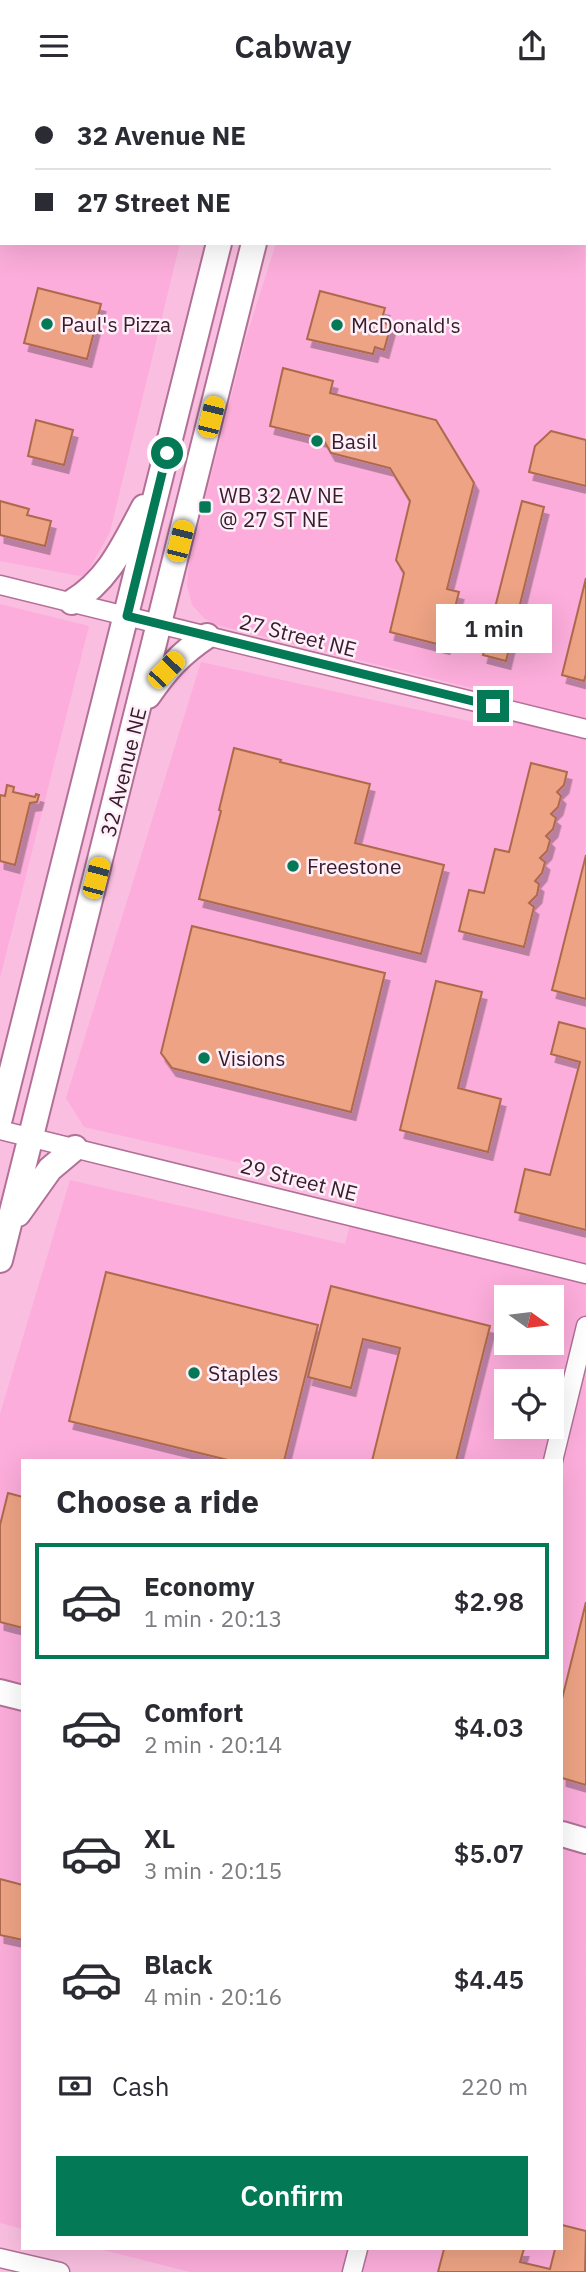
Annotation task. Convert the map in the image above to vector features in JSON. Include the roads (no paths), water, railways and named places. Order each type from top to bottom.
[{"type":"main road","name":"32 Avenue NE","points":[[0,1118],[219,245]]},
{"type":"main road","name":"32 Avenue NE","points":[[0,1260],[254,245]]},
{"type":"main road","points":[[72,602],[103,579],[121,551],[162,473]]},
{"type":"main road","points":[[138,712],[166,670],[178,657],[206,636]]},
{"type":"main road","points":[[0,1056],[23,1023]]},
{"type":"main road","points":[[9,1226],[50,1168],[75,1147]]},
{"type":"main road","points":[[0,1692],[21,1697]]},
{"type":"main road","points":[[563,1834],[586,1841]]},
{"type":"street","name":"27 Street NE","points":[[0,585],[586,729]]},
{"type":"street","name":"29 Street NE","points":[[0,1130],[586,1274]]},
{"type":"street","points":[[553,1459],[586,1326]]},
{"type":"street","points":[[352,2272],[358,2250]]},
{"type":"street","points":[[0,2257],[60,2272]]},
{"type":"place","name":"Paul's Pizza","points":[[47,324]]},
{"type":"place","name":"McDonald's","points":[[337,325]]},
{"type":"place","name":"Basil","points":[[317,441]]},
{"type":"place","name":"WB 32 AV NE @ 27 ST NE","points":[[205,507]]},
{"type":"place","name":"Freestone","points":[[293,866]]},
{"type":"place","name":"Visions","points":[[204,1058]]},
{"type":"place","name":"Staples","points":[[194,1373]]}]
